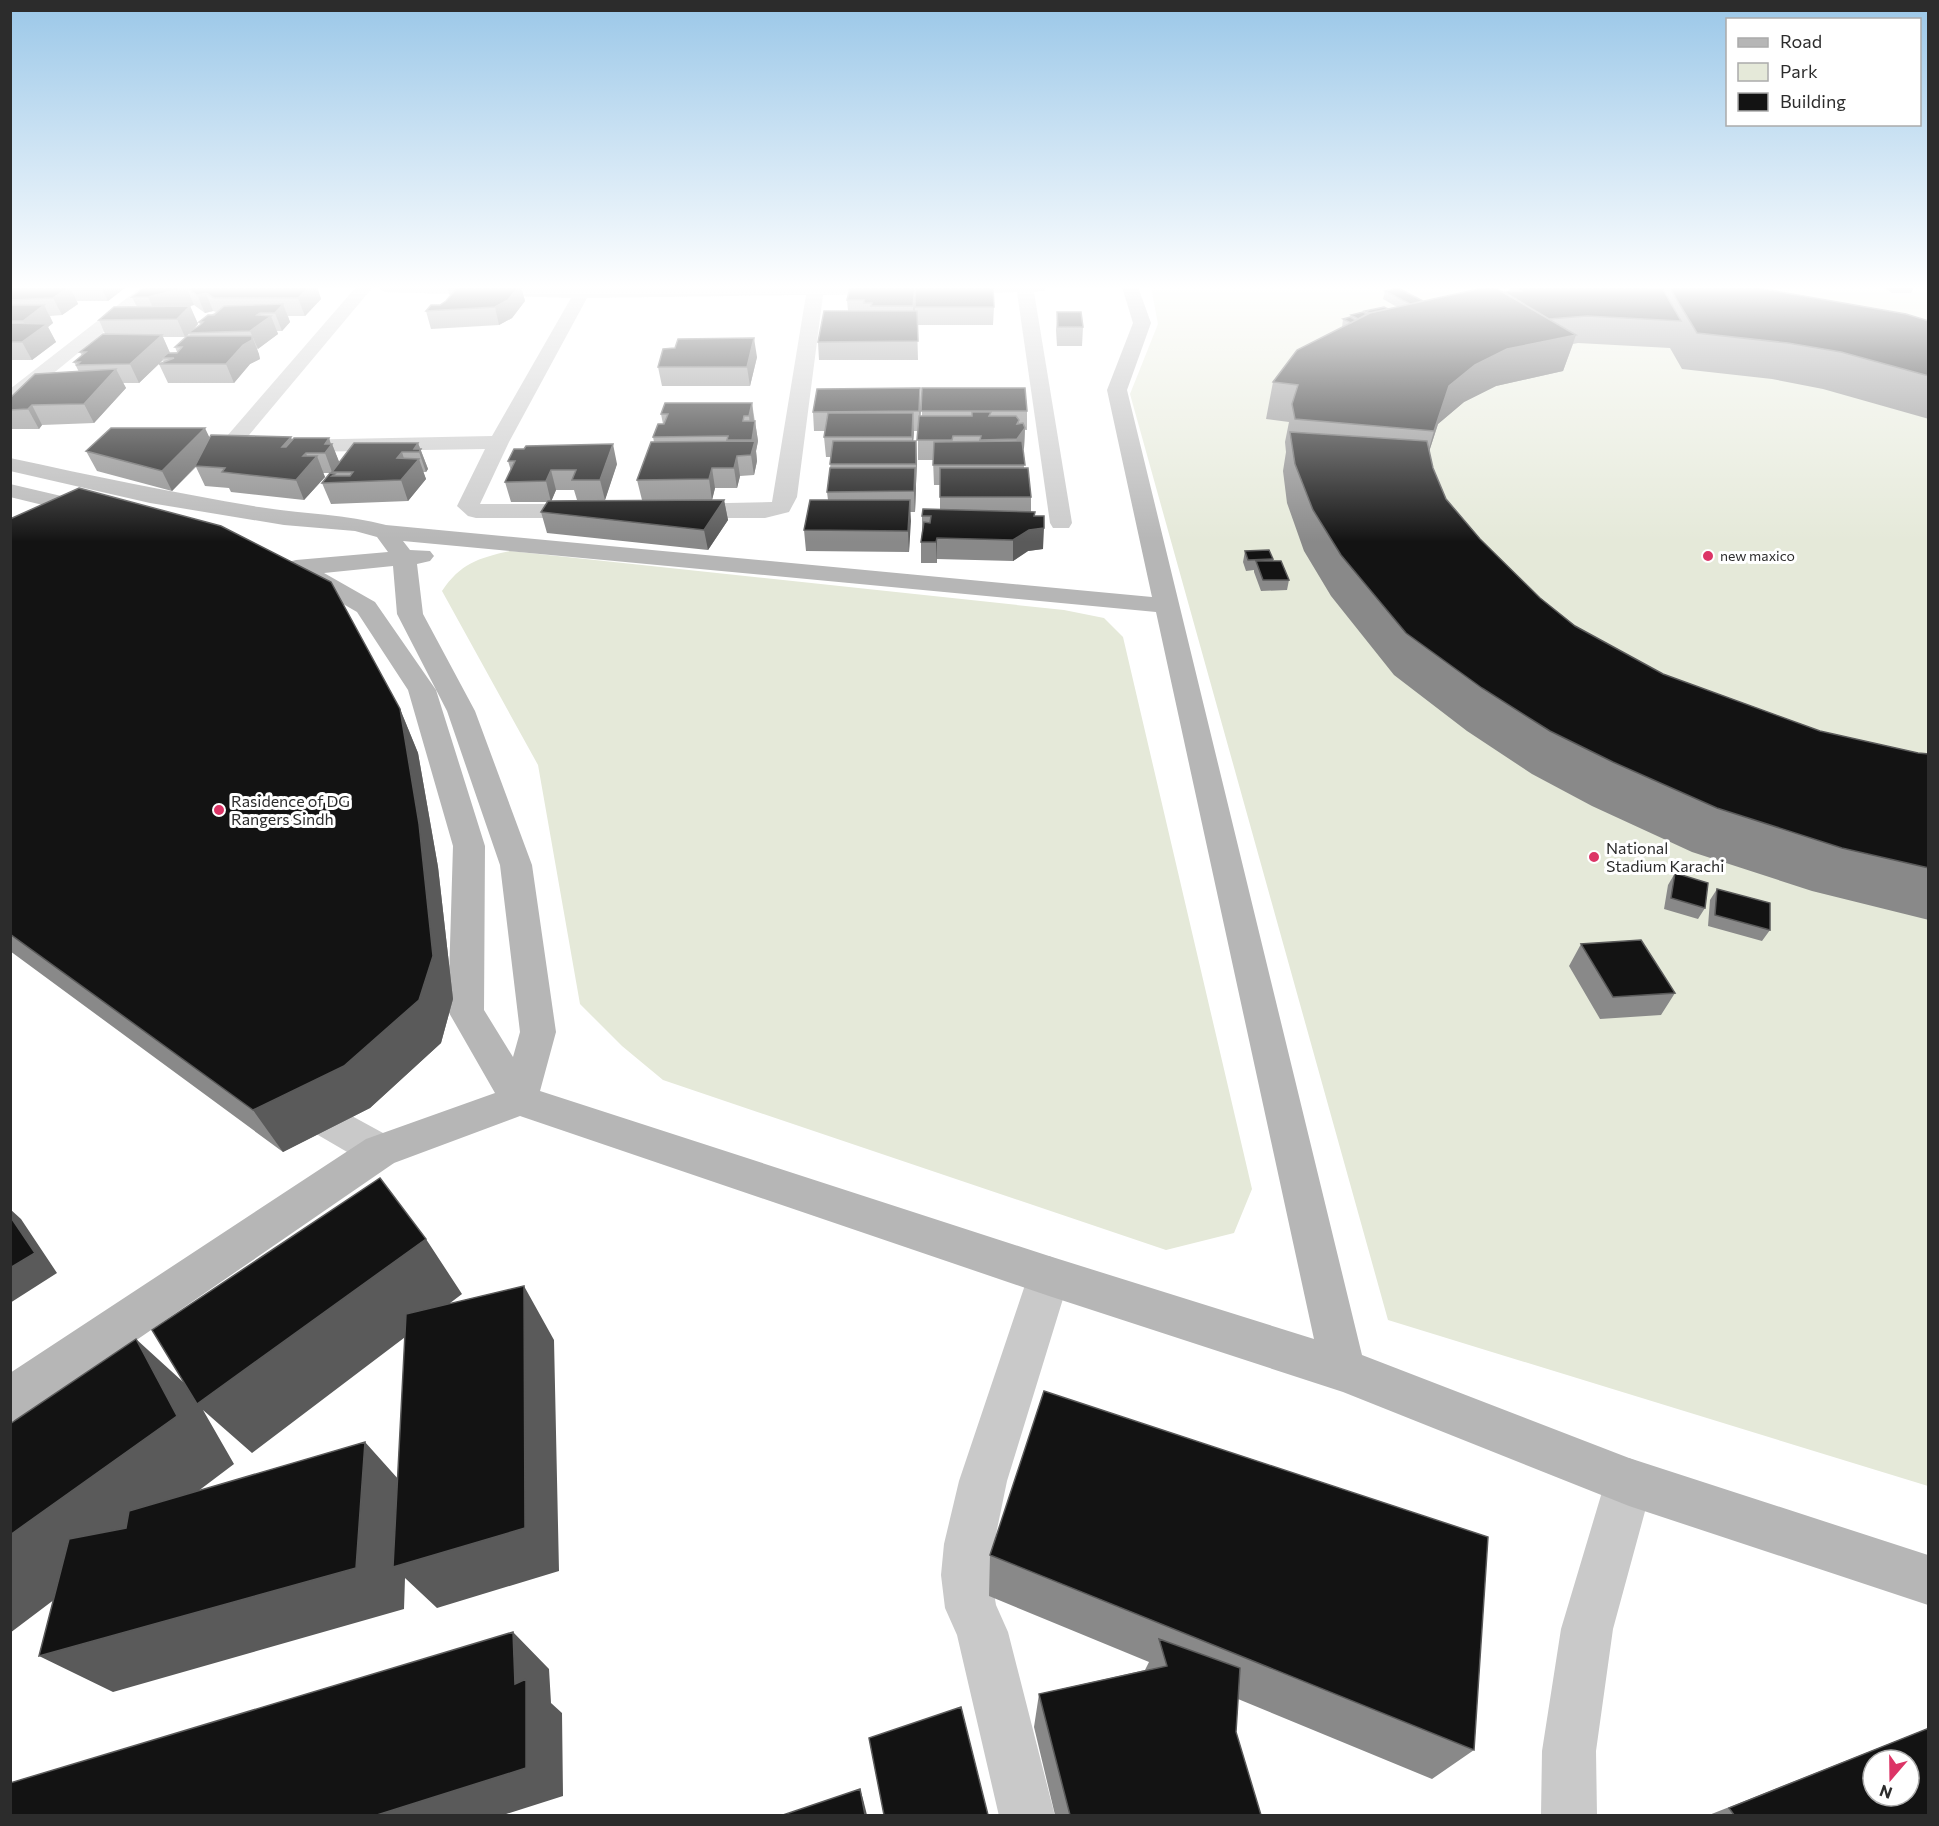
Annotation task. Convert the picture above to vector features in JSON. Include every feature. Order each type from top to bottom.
[{"type":"street","points":[[10,399],[44,372]]},
{"type":"street","points":[[291,372],[231,442],[240,447],[499,442]]},
{"type":"street","points":[[538,372],[499,442],[468,506],[476,511],[603,511]]},
{"type":"street","points":[[661,511],[765,511],[781,507],[786,497],[804,372]]},
{"type":"street","points":[[1041,372],[1061,523]]},
{"type":"street","points":[[1124,372],[1117,390],[1343,1370]]},
{"type":"street","points":[[10,464],[150,496],[284,518],[356,524],[386,532],[1167,606]]},
{"type":"street","points":[[10,490],[112,515]]},
{"type":"street","points":[[329,522],[293,536],[281,558],[366,607],[422,690],[469,846],[466,1011],[519,1100]]},
{"type":"street","points":[[386,532],[404,558],[410,614],[461,711],[516,864],[538,1032],[519,1100]]},
{"type":"street","points":[[298,568],[518,544]]},
{"type":"street","points":[[407,589],[464,551]]},
{"type":"street","points":[[270,1090],[380,1151]]},
{"type":"street","points":[[10,1400],[380,1151],[519,1100],[1049,1276],[1343,1370],[1629,1482],[1929,1580]]},
{"type":"street","points":[[1027,1815],[982,1632],[971,1608],[966,1575],[969,1544],[982,1481],[1049,1276]]},
{"type":"street","points":[[1569,1815],[1569,1751],[1587,1629],[1629,1482]]},
{"type":"green space","name":"National Stadium Karachi","points":[[1139,372],[1928,372],[1928,1486],[1388,1320],[1130,394]]},
{"type":"green space","points":[[510,551],[1064,610],[1104,618],[1123,637],[1252,1189],[1234,1233],[1166,1250],[663,1080],[622,1046],[580,1004],[538,765],[442,591],[463,568],[488,556]]},
{"type":"building","points":[[113,372],[84,404],[32,405],[28,409],[10,410],[10,398],[35,374]]},
{"type":"building","points":[[1280,372],[1466,372],[1449,386],[1434,431],[1295,419],[1292,404],[1298,385],[1273,382]]},
{"type":"building","points":[[1915,372],[1929,372],[1929,376]]},
{"type":"building","points":[[920,388],[919,411],[813,412],[817,389]]},
{"type":"building","points":[[922,388],[1025,388],[1027,411],[921,411]]},
{"type":"building","points":[[665,403],[752,403],[749,416],[744,416],[743,421],[755,421],[752,440],[727,440],[728,436],[653,437],[658,424],[664,424],[668,414],[661,414]]},
{"type":"building","points":[[972,412],[991,412],[989,416],[1016,416],[1019,420],[1017,424],[1023,423],[1025,428],[1017,439],[980,440],[981,436],[953,436],[952,440],[917,440],[919,416],[972,416]]},
{"type":"building","points":[[828,413],[913,413],[912,437],[824,437]]},
{"type":"building","points":[[111,428],[205,428],[162,471],[86,451]]},
{"type":"building","points":[[1290,432],[1427,441],[1433,468],[1446,499],[1480,539],[1540,598],[1575,626],[1663,674],[1820,731],[1929,754],[1929,868],[1842,848],[1717,808],[1550,731],[1482,688],[1406,633],[1341,555],[1313,510],[1295,464]]},
{"type":"building","points":[[211,435],[291,437],[282,447],[286,447],[294,438],[329,438],[325,444],[332,444],[325,453],[306,453],[303,456],[317,456],[296,480],[222,472],[225,468],[195,466]]},
{"type":"building","points":[[755,441],[751,455],[737,456],[734,468],[712,468],[709,479],[637,480],[651,442]]},
{"type":"building","points":[[833,441],[916,441],[916,464],[830,464]]},
{"type":"building","points":[[1022,441],[1025,465],[933,465],[934,442]]},
{"type":"building","points":[[354,443],[418,443],[414,449],[421,449],[419,452],[402,452],[397,458],[419,459],[401,480],[322,483],[330,473],[335,474],[332,476],[350,476],[353,472],[332,472]]},
{"type":"building","points":[[613,444],[600,480],[572,480],[576,470],[551,470],[546,481],[505,482],[515,461],[508,461],[514,449],[524,449],[526,446]]},
{"type":"building","points":[[830,468],[915,468],[914,491],[827,492]]},
{"type":"building","points":[[940,468],[1028,468],[1031,497],[940,497]]},
{"type":"building","name":"Rasidence of DG Rangers Sindh","points":[[79,488],[221,526],[331,582],[400,709],[419,824],[433,956],[419,1000],[344,1066],[253,1110],[10,934],[10,519]]},
{"type":"building","points":[[724,500],[704,530],[541,512],[548,501]]},
{"type":"building","points":[[810,500],[910,500],[908,531],[804,530]]},
{"type":"building","points":[[923,509],[1035,512],[1034,516],[1044,516],[1044,528],[1029,530],[1013,540],[937,538],[936,542],[921,542],[924,522],[930,523],[931,516],[922,516]]},
{"type":"building","points":[[1269,550],[1273,559],[1248,560],[1245,551]]},
{"type":"building","points":[[1256,561],[1281,561],[1289,580],[1263,580]]},
{"type":"building","points":[[1675,873],[1708,883],[1705,908],[1671,898]]},
{"type":"building","points":[[1717,889],[1770,903],[1770,930],[1715,915]]},
{"type":"building","points":[[1641,940],[1675,993],[1613,997],[1581,944]]},
{"type":"building","points":[[380,1178],[426,1239],[197,1404],[152,1330]]},
{"type":"building","points":[[10,1216],[35,1253],[10,1268]]},
{"type":"building","points":[[524,1286],[525,1528],[393,1567],[406,1314]]},
{"type":"building","points":[[136,1339],[177,1416],[10,1535],[10,1424]]},
{"type":"building","points":[[1044,1391],[1488,1537],[1474,1750],[990,1555]]},
{"type":"building","points":[[365,1442],[356,1568],[39,1656],[69,1539],[126,1528],[129,1511]]},
{"type":"building","points":[[513,1632],[515,1684],[526,1679],[526,1768],[377,1815],[10,1815],[10,1783]]},
{"type":"building","points":[[1159,1639],[1240,1668],[1236,1732],[1261,1815],[1070,1815],[1039,1694],[1167,1666]]},
{"type":"building","points":[[961,1707],[988,1815],[884,1815],[869,1738]]},
{"type":"building","points":[[1929,1728],[1929,1815],[1734,1815],[1729,1808],[1861,1755],[1861,1808],[1921,1808],[1921,1748],[1879,1748]]},
{"type":"building","points":[[860,1789],[865,1815],[783,1815]]},
{"type":"place","name":"new maxico","points":[[1708,556]]},
{"type":"place","name":"Rasidence of DG Rangers Sindh","points":[[219,810]]},
{"type":"place","name":"National Stadium Karachi","points":[[1594,857]]}]
